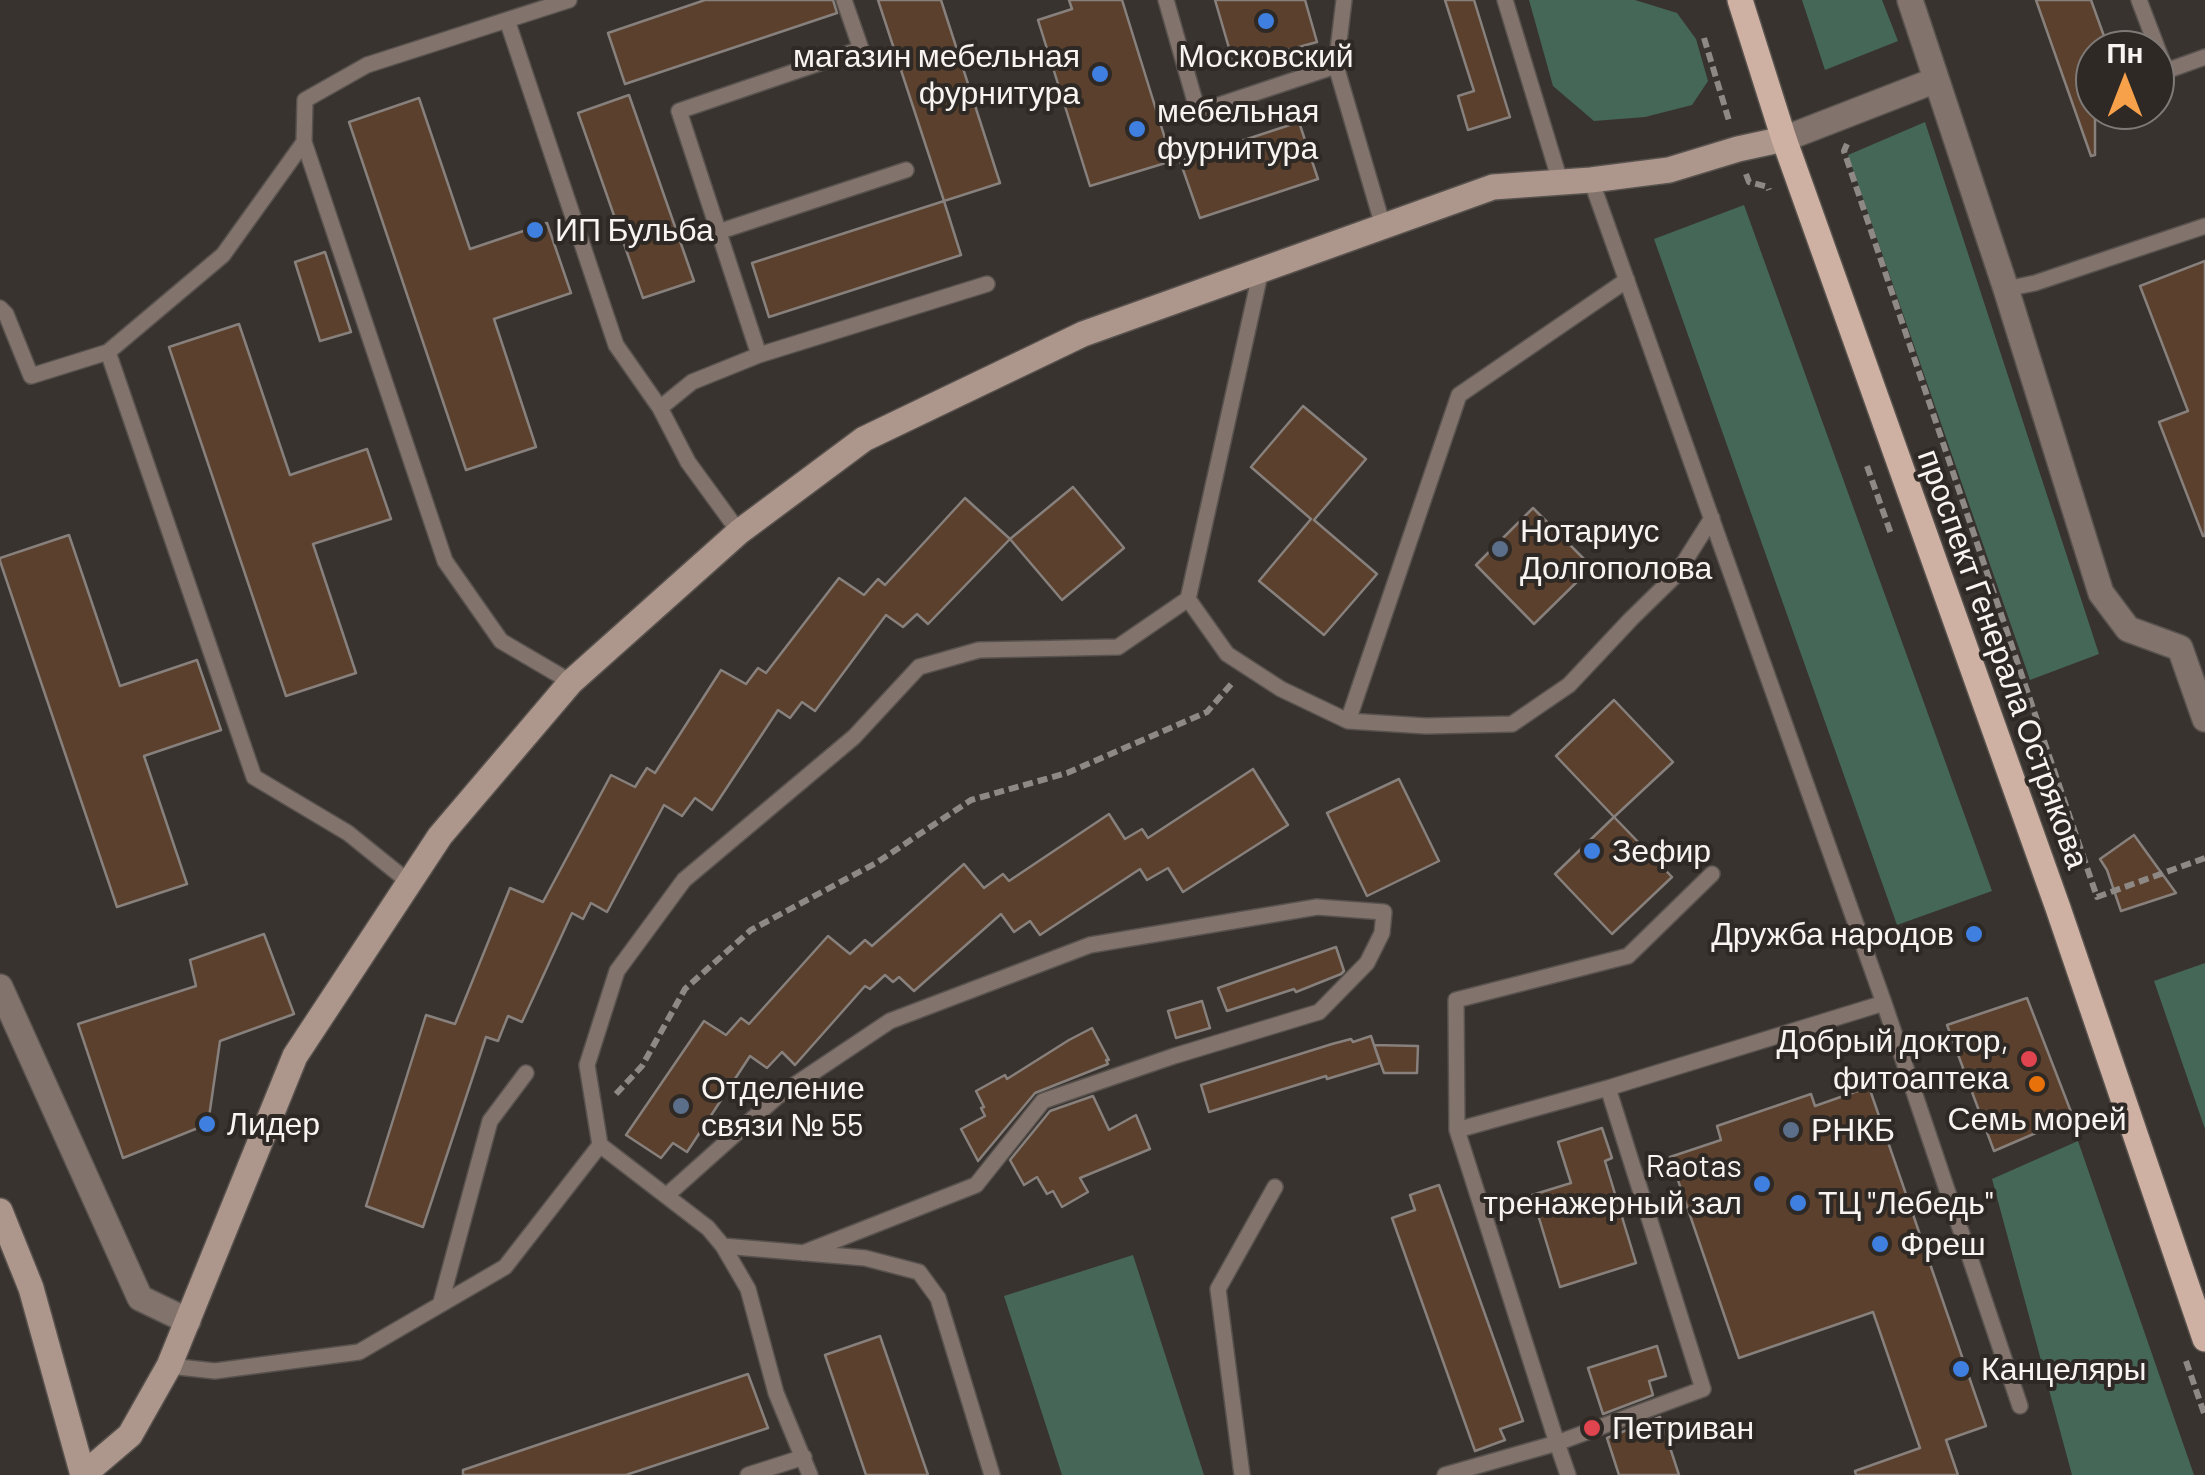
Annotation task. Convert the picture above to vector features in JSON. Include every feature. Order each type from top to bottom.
[{"type":"main road","name":"проспект Генерала Острякова","points":[[1740,0],[1784,139],[2052,890],[2205,1339]]},
{"type":"main road","points":[[0,1211],[32,1288],[83,1475],[130,1435],[169,1366],[295,1056],[440,836],[571,682],[739,532],[864,439],[1082,334],[1493,187],[1669,170],[1784,139]]},
{"type":"street","points":[[1910,0],[2101,593],[2128,629],[2193,644],[2205,719]]},
{"type":"street","points":[[1784,139],[1936,80]]},
{"type":"street","points":[[0,987],[140,1298],[188,1321]]},
{"type":"lane","points":[[569,0],[367,65],[305,100],[304,142],[445,560],[501,641],[571,682]]},
{"type":"lane","points":[[760,356],[679,111],[861,49],[844,0]]},
{"type":"lane","points":[[1166,0],[1198,112],[1336,66]]},
{"type":"lane","points":[[1344,0],[1336,66],[1383,226]]},
{"type":"lane","points":[[1505,0],[1560,181]]},
{"type":"lane","points":[[2139,0],[2166,71],[2205,57]]},
{"type":"lane","points":[[506,20],[616,344],[660,408],[688,462],[739,532]]},
{"type":"lane","points":[[0,308],[6,314],[30,376],[108,352],[224,255],[304,142]]},
{"type":"lane","points":[[718,232],[906,170]]},
{"type":"lane","points":[[1591,180],[1884,1003],[2020,1406]]},
{"type":"lane","points":[[2006,289],[2205,226]]},
{"type":"lane","points":[[810,1475],[776,1393],[748,1289],[724,1246],[708,1228],[600,1146],[587,1064],[617,971],[684,880],[854,737],[919,668],[979,650],[1118,647],[1188,599],[1261,270]]},
{"type":"lane","points":[[1348,721],[1459,395],[1627,280]]},
{"type":"lane","points":[[660,408],[692,382],[760,356],[987,284]]},
{"type":"lane","points":[[108,352],[254,776],[348,834],[410,884]]},
{"type":"lane","points":[[1188,599],[1227,654],[1281,689],[1348,721],[1426,726],[1512,724],[1570,685],[1676,575],[1712,518]]},
{"type":"lane","points":[[1568,1475],[1457,1130],[1456,1000],[1628,956],[1712,874]]},
{"type":"lane","points":[[666,1196],[778,1096],[890,1021],[1090,945],[1316,907],[1384,912],[1382,933],[1367,963],[1319,1012],[1043,1101],[976,1185],[803,1254]]},
{"type":"lane","points":[[1457,1130],[1884,1003]]},
{"type":"lane","points":[[441,1302],[490,1121],[526,1073]]},
{"type":"lane","points":[[1445,1475],[1557,1443],[1703,1389],[1608,1088]]},
{"type":"lane","points":[[169,1366],[215,1371],[359,1352],[505,1267],[600,1146]]},
{"type":"lane","points":[[1242,1475],[1218,1289],[1276,1187]]},
{"type":"lane","points":[[724,1246],[864,1258],[918,1272],[938,1298],[992,1475]]},
{"type":"lane","points":[[748,1475],[804,1457]]},
{"type":"path","points":[[1704,38],[1749,182],[1768,187],[1774,205]]},
{"type":"path","points":[[1852,130],[1844,152],[2097,897],[2205,858]]},
{"type":"path","points":[[1863,455],[1895,546]]},
{"type":"path","points":[[596,1118],[642,1066],[686,989],[751,930],[876,863],[970,800],[1067,773],[1207,712],[1247,666]]},
{"type":"green space","points":[[1529,0],[1635,0],[1677,13],[1696,39],[1708,81],[1692,105],[1645,117],[1594,121],[1553,86]]},
{"type":"green space","points":[[1802,0],[1882,0],[1898,41],[1825,70]]},
{"type":"green space","points":[[1925,122],[2099,654],[2030,680],[1848,155]]},
{"type":"green space","points":[[1744,205],[1992,891],[1897,925],[1654,239]]},
{"type":"green space","points":[[2205,963],[2205,1129],[2154,981]]},
{"type":"green space","points":[[2078,1141],[2194,1475],[2072,1475],[1992,1179]]},
{"type":"green space","points":[[1133,1255],[1204,1475],[1062,1475],[1004,1296]]},
{"type":"building","points":[[705,0],[833,0],[837,13],[625,84],[608,33]]},
{"type":"building","points":[[878,0],[941,0],[1000,183],[944,201]]},
{"type":"building","name":"магазин мебельная фурнитура","points":[[1069,0],[1122,0],[1172,161],[1090,186],[1038,20],[1072,9]]},
{"type":"building","name":"Московский","points":[[1215,0],[1305,0],[1317,42],[1234,65]]},
{"type":"building","points":[[1445,0],[1474,0],[1510,117],[1468,130],[1458,96],[1474,91]]},
{"type":"building","points":[[2036,0],[2091,0],[2102,30],[2075,30],[2075,111]]},
{"type":"building","points":[[629,95],[694,281],[643,298],[578,113]]},
{"type":"building","points":[[419,98],[470,249],[547,223],[571,293],[494,319],[536,447],[466,470],[349,122]]},
{"type":"building","points":[[1299,122],[1318,179],[1200,218],[1180,161]]},
{"type":"building","points":[[2082,130],[2095,130],[2095,155],[2091,156]]},
{"type":"building","points":[[944,201],[961,255],[769,317],[752,263]]},
{"type":"building","points":[[325,252],[351,332],[320,341],[295,262]]},
{"type":"building","points":[[2205,261],[2203,536],[2159,422],[2188,411],[2140,286]]},
{"type":"building","points":[[239,324],[290,475],[367,449],[391,519],[313,544],[356,673],[286,696],[169,347]]},
{"type":"building","points":[[1303,406],[1366,459],[1314,520],[1377,574],[1324,635],[1259,581],[1311,519],[1251,467]]},
{"type":"building","points":[[1073,487],[1124,548],[1062,600],[1010,539]]},
{"type":"building","points":[[965,498],[1010,539],[928,624],[917,614],[903,627],[886,615],[815,711],[802,702],[790,718],[778,710],[712,810],[695,798],[682,816],[664,805],[607,912],[591,903],[583,919],[572,913],[522,1022],[508,1016],[498,1041],[486,1037],[423,1227],[366,1206],[426,1015],[455,1024],[510,888],[543,902],[611,775],[635,787],[647,768],[655,773],[721,670],[746,684],[758,668],[766,673],[839,578],[864,595],[878,579],[885,585]]},
{"type":"building","points":[[1533,508],[1592,567],[1534,624],[1476,565]]},
{"type":"building","points":[[69,535],[120,686],[197,660],[221,730],[144,756],[187,884],[117,907],[0,561]]},
{"type":"building","points":[[1614,700],[1673,762],[1614,817],[1556,756]]},
{"type":"building","points":[[1253,769],[1288,825],[1183,892],[1168,868],[1147,880],[1140,869],[1040,935],[1030,921],[1014,932],[1001,914],[914,991],[899,977],[893,982],[885,975],[870,989],[865,986],[795,1065],[782,1052],[767,1068],[750,1056],[687,1152],[673,1143],[661,1158],[626,1135],[704,1021],[726,1035],[741,1018],[749,1024],[828,936],[850,954],[865,940],[872,946],[964,864],[984,888],[1003,874],[1009,881],[1109,814],[1125,839],[1142,829],[1148,838]]},
{"type":"building","points":[[1399,779],[1439,861],[1367,896],[1327,813]]},
{"type":"building","points":[[1614,817],[1672,877],[1612,934],[1555,874]]},
{"type":"building","points":[[2134,835],[2176,893],[2121,911],[2100,859]]},
{"type":"building","points":[[264,934],[294,1014],[220,1041],[208,1124],[123,1158],[78,1024],[196,986],[190,960]]},
{"type":"building","points":[[1336,947],[1344,971],[1341,974],[1296,992],[1294,989],[1227,1011],[1218,988]]},
{"type":"building","points":[[2027,998],[2073,1117],[1994,1151],[1947,1025]]},
{"type":"building","points":[[1202,1001],[1210,1028],[1176,1038],[1168,1011]]},
{"type":"building","points":[[1092,1028],[1108,1064],[1035,1093],[978,1161],[961,1129],[985,1116],[976,1091],[1005,1075],[1007,1079]]},
{"type":"building","points":[[1371,1036],[1380,1063],[1209,1112],[1201,1085],[1332,1044]]},
{"type":"building","points":[[1374,1045],[1418,1046],[1417,1073],[1384,1073]]},
{"type":"building","name":"ТЦ \"Лебедь\"","points":[[1869,1087],[1986,1426],[1946,1440],[1958,1475],[1856,1475],[1855,1471],[1920,1448],[1873,1312],[1739,1358],[1670,1157],[1721,1140],[1717,1126],[1811,1094],[1815,1106]]},
{"type":"building","points":[[1093,1096],[1109,1130],[1136,1115],[1150,1149],[1080,1178],[1088,1192],[1062,1207],[1053,1191],[1047,1194],[1037,1177],[1024,1185],[1010,1160],[1050,1111]]},
{"type":"building","points":[[1602,1128],[1612,1158],[1605,1161],[1636,1263],[1560,1287],[1532,1195],[1571,1183],[1558,1142]]},
{"type":"building","points":[[1439,1185],[1523,1421],[1500,1429],[1505,1440],[1475,1451],[1392,1218],[1415,1210],[1410,1195]]},
{"type":"building","points":[[880,1336],[928,1475],[866,1475],[825,1355]]},
{"type":"building","points":[[1657,1346],[1666,1376],[1649,1381],[1653,1395],[1603,1414],[1588,1368]]},
{"type":"building","points":[[748,1374],[768,1428],[626,1475],[463,1475],[463,1470]]},
{"type":"building","points":[[1660,1417],[1679,1475],[1619,1475],[1607,1438]]},
{"type":"place","name":"Московский","points":[[1266,21]]},
{"type":"place","name":"магазин мебельная фурнитура","points":[[1100,74]]},
{"type":"place","name":"мебельная фурнитура","points":[[1137,129]]},
{"type":"place","name":"ИП Бульба","points":[[535,230]]},
{"type":"place","name":"Нотариус Долгополова","points":[[1500,549]]},
{"type":"place","name":"Зефир","points":[[1592,851]]},
{"type":"place","name":"Дружба народов","points":[[1974,934]]},
{"type":"place","name":"Добрый доктор, фитоаптека","points":[[2029,1059]]},
{"type":"place","name":"Семь морей","points":[[2037,1084]]},
{"type":"place","name":"Отделение связи № 55","points":[[681,1106]]},
{"type":"place","name":"Лидер","points":[[207,1124]]},
{"type":"place","name":"РНКБ","points":[[1791,1130]]},
{"type":"place","name":"Raotas тренажерный зал","points":[[1762,1184]]},
{"type":"place","name":"ТЦ \"Лебедь\"","points":[[1798,1203]]},
{"type":"place","name":"Фреш","points":[[1880,1244]]},
{"type":"place","name":"Канцеляры","points":[[1961,1369]]},
{"type":"place","name":"Петриван","points":[[1592,1428]]}]
